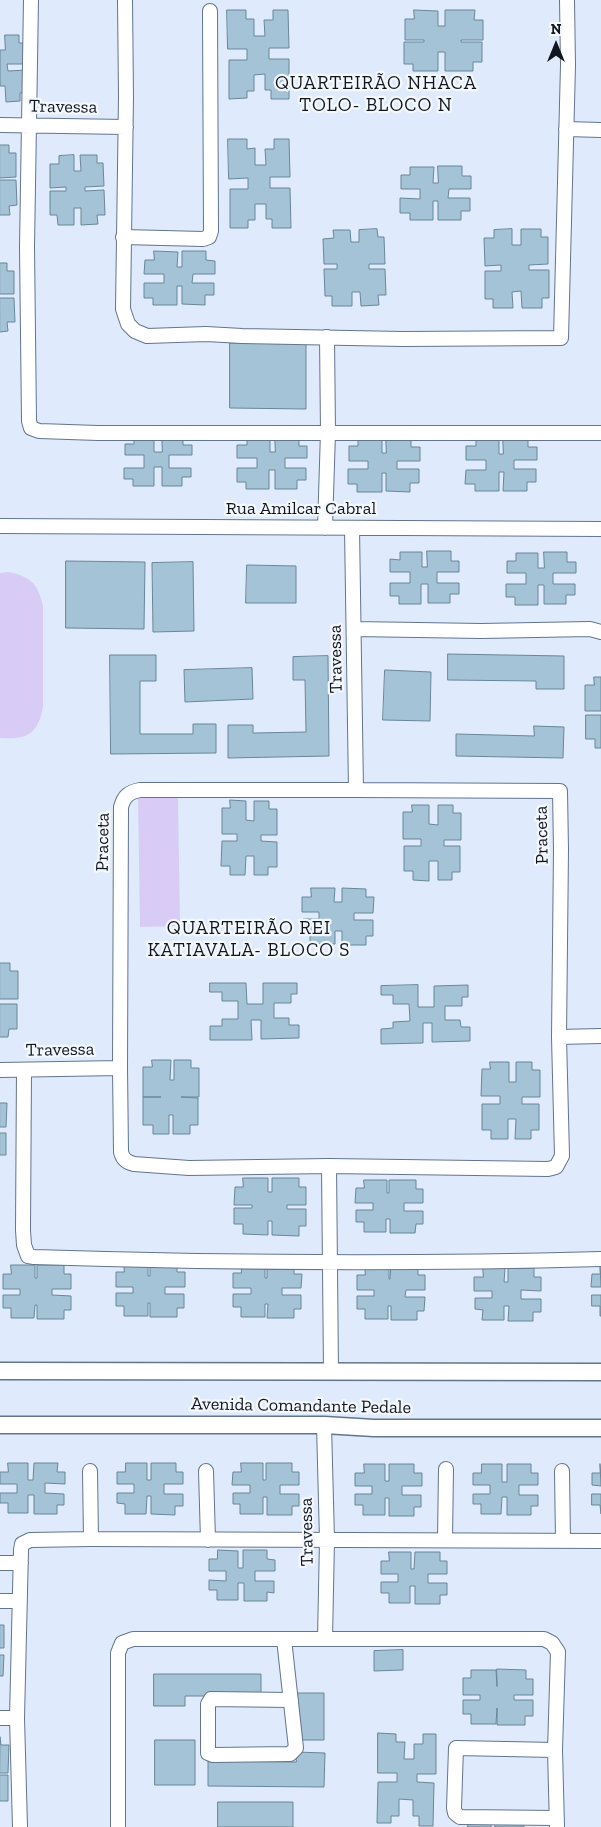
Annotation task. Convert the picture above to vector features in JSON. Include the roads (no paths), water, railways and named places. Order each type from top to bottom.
[{"type":"street","points":[[31,0],[27,247],[28,421],[31,428],[98,433],[601,434]]},
{"type":"street","points":[[125,0],[126,127],[123,308],[128,324],[135,331],[146,336],[206,334],[404,339],[561,338],[568,65],[567,0]]},
{"type":"street","points":[[123,237],[203,239],[209,237],[211,231],[208,27],[210,11]]},
{"type":"street","name":"Travessa","points":[[0,125],[126,127]]},
{"type":"street","points":[[566,129],[601,130]]},
{"type":"street","points":[[325,528],[328,432],[327,337]]},
{"type":"street","name":"Rua Amilcar Cabral","points":[[0,526],[601,529]]},
{"type":"street","name":"Travessa","points":[[352,528],[356,790]]},
{"type":"street","points":[[354,629],[481,631],[590,629],[601,632]]},
{"type":"street","name":"Praceta","points":[[140,790],[560,791],[559,1037],[562,1156],[556,1167],[548,1169],[329,1166],[189,1168],[127,1162],[121,1152],[120,1068],[121,807],[123,800],[132,792],[140,790]]},
{"type":"street","points":[[559,1037],[601,1036]]},
{"type":"street","name":"Travessa","points":[[0,1070],[120,1068]]},
{"type":"street","points":[[24,1070],[23,1230],[24,1245],[28,1256],[92,1259],[330,1262],[601,1259]]},
{"type":"street","points":[[329,1166],[331,1372]]},
{"type":"street","name":"Avenida Comandante Pedale","points":[[0,1372],[601,1372]]},
{"type":"street","name":"Avenida Comandante Pedale","points":[[0,1425],[324,1425],[374,1428],[601,1428]]},
{"type":"street","name":"Travessa","points":[[324,1425],[327,1540],[325,1638]]},
{"type":"street","points":[[445,1540],[446,1468]]},
{"type":"street","points":[[90,1471],[92,1539]]},
{"type":"street","points":[[206,1471],[208,1540]]},
{"type":"street","points":[[562,1471],[563,1540]]},
{"type":"street","points":[[20,1827],[17,1718],[21,1546],[30,1540],[601,1541]]},
{"type":"street","points":[[0,1563],[21,1563]]},
{"type":"street","points":[[0,1600],[20,1600]]},
{"type":"street","points":[[284,1638],[291,1700],[296,1748],[290,1754],[213,1755],[208,1752],[208,1704],[211,1699],[291,1700]]},
{"type":"street","points":[[118,1827],[118,1653],[122,1642],[133,1639],[544,1639],[552,1643],[558,1652],[557,1822],[460,1817],[456,1813],[453,1802],[456,1748],[556,1750]]},
{"type":"street","points":[[0,1718],[17,1718]]},
{"type":"district","name":"QUARTEIRÃO NHACA TOLO- BLOCO N","points":[[376,95]]},
{"type":"district","name":"QUARTEIRÃO REI KATIAVALA- BLOCO S","points":[[249,940]]}]
